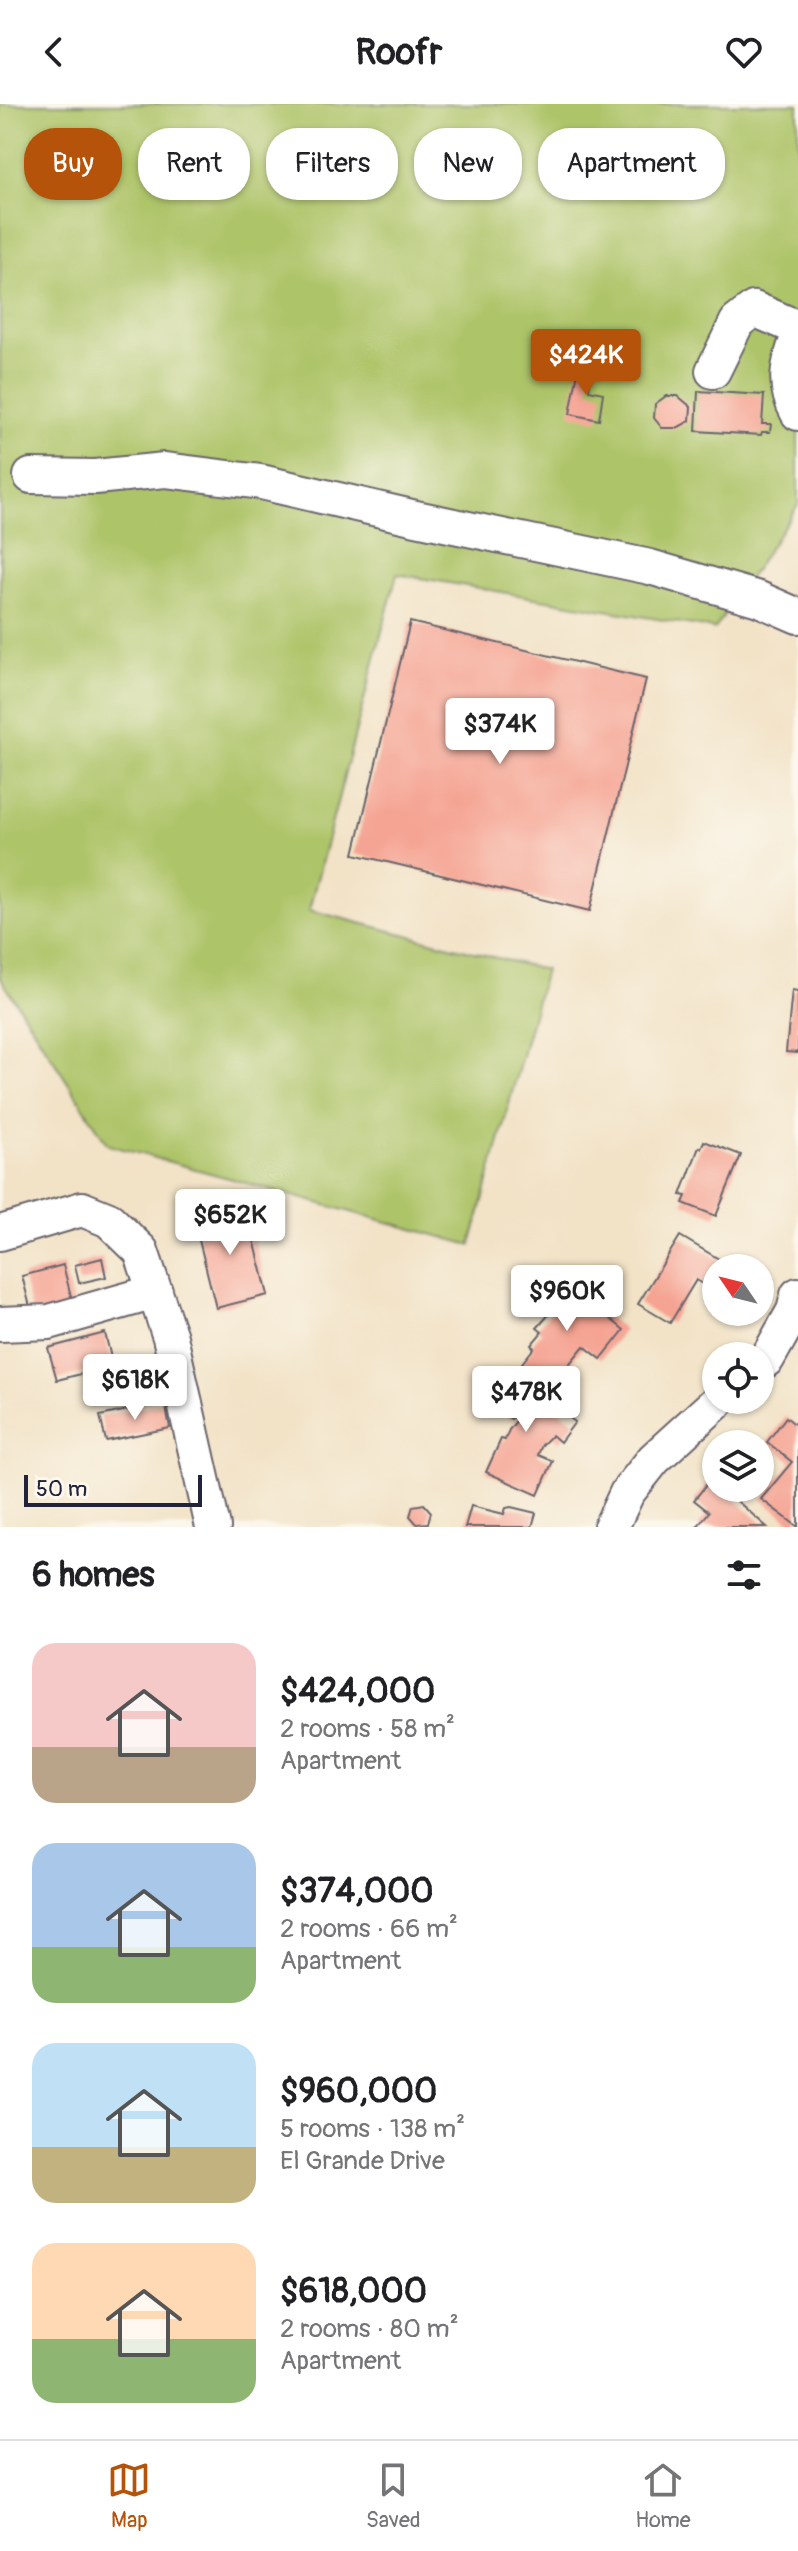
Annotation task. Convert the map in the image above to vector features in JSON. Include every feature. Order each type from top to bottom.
[{"type":"street","points":[[713,371],[737,322],[754,309],[798,328]]},
{"type":"street","points":[[798,338],[788,363],[787,378],[788,392],[798,413]]},
{"type":"street","points":[[31,476],[95,477],[165,470],[261,482],[650,567],[759,599],[798,616]]},
{"type":"street","points":[[0,1233],[82,1209],[109,1220],[141,1251],[170,1337],[213,1527]]},
{"type":"street","points":[[0,1324],[49,1322],[155,1292]]},
{"type":"street","points":[[774,1347],[794,1311],[798,1295]]},
{"type":"street","points":[[611,1527],[627,1493],[654,1459],[704,1414]]},
{"type":"green space","points":[[0,104],[798,104],[798,505],[715,629],[397,574],[309,910],[545,970],[471,1245],[108,1145],[0,977]]},
{"type":"building","points":[[579,366],[592,368],[589,390],[603,393],[599,420],[570,414]]},
{"type":"building","points":[[698,391],[764,395],[762,424],[771,424],[770,432],[762,432],[761,435],[696,431]]},
{"type":"building","points":[[666,396],[678,396],[691,407],[690,421],[677,428],[662,428],[654,418],[655,404]]},
{"type":"building","points":[[410,622],[646,679],[590,911],[354,854]]},
{"type":"building","points":[[792,990],[798,991],[798,1053],[786,1052]]},
{"type":"building","points":[[704,1141],[741,1155],[716,1216],[683,1203],[686,1196],[681,1195]]},
{"type":"building","points":[[206,1208],[208,1216],[226,1211],[228,1217],[247,1212],[268,1295],[216,1308],[192,1212]]},
{"type":"building","points":[[680,1236],[710,1254],[702,1254],[702,1284],[696,1280],[670,1323],[638,1304]]},
{"type":"building","points":[[102,1258],[106,1277],[79,1283],[75,1265]]},
{"type":"building","points":[[63,1265],[74,1308],[33,1318],[22,1276]]},
{"type":"building","points":[[546,1273],[624,1330],[601,1359],[584,1346],[566,1368],[572,1372],[556,1391],[522,1363],[542,1332],[537,1328],[553,1310],[531,1292]]},
{"type":"building","points":[[105,1333],[113,1366],[57,1380],[48,1348]]},
{"type":"building","points":[[512,1373],[575,1422],[560,1442],[552,1435],[542,1445],[538,1455],[553,1461],[538,1495],[486,1472],[501,1439],[505,1440],[520,1416],[517,1413],[511,1419],[489,1401],[498,1390],[494,1388],[503,1376],[507,1379]]},
{"type":"building","points":[[165,1402],[170,1428],[106,1441],[100,1416]]},
{"type":"building","points":[[786,1417],[798,1427],[798,1527],[765,1502],[774,1502],[774,1483],[792,1462],[774,1448],[774,1433]]},
{"type":"building","points":[[702,1490],[702,1502],[738,1502],[767,1527],[697,1527],[709,1512],[694,1500]]},
{"type":"building","points":[[424,1504],[431,1512],[428,1523],[417,1524],[410,1516],[413,1506]]},
{"type":"building","points":[[471,1506],[504,1514],[506,1508],[511,1507],[536,1513],[532,1527],[465,1527]]}]
